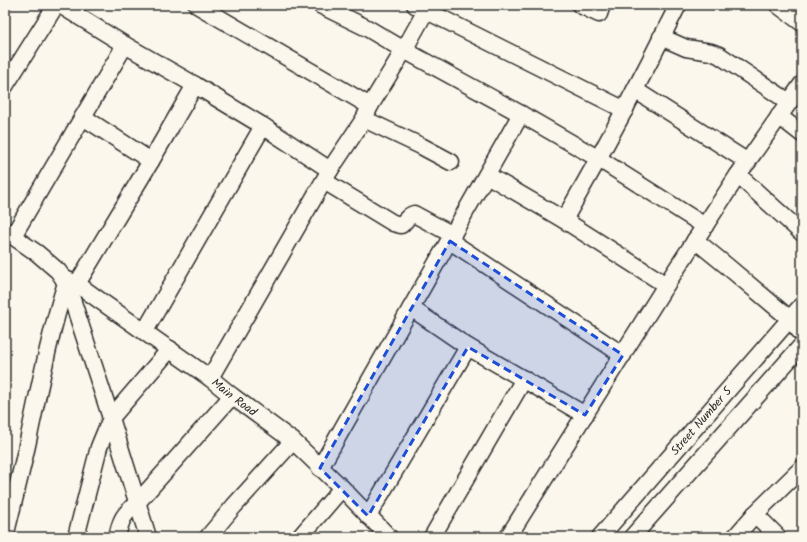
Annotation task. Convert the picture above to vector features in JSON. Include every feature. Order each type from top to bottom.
[{"type":"street","points":[[5,86],[56,5]]},
{"type":"street","points":[[60,5],[263,126],[392,223],[404,223],[408,217],[414,214],[623,355]]},
{"type":"street","points":[[197,5],[421,146],[451,162]]},
{"type":"street","points":[[320,5],[367,28],[521,114],[599,159],[705,226]]},
{"type":"street","points":[[580,5],[599,14],[602,5]]},
{"type":"street","points":[[564,220],[625,110],[678,5]]},
{"type":"street","points":[[778,5],[802,23]]},
{"type":"street","points":[[210,378],[327,175],[404,50],[423,7],[625,110]]},
{"type":"street","points":[[661,37],[686,48],[711,52],[719,55],[789,102]]},
{"type":"street","points":[[125,45],[83,117],[9,233],[53,266],[69,282],[70,293],[148,537]]},
{"type":"street","points":[[508,537],[695,240],[802,84]]},
{"type":"street","points":[[6,537],[57,312],[69,282],[151,161],[195,85]]},
{"type":"street","points":[[635,90],[748,162]]},
{"type":"street","points":[[320,468],[521,114]]},
{"type":"street","points":[[779,116],[802,134]]},
{"type":"street","points":[[83,117],[151,161]]},
{"type":"street","points":[[145,331],[263,126]]},
{"type":"street","points":[[487,175],[564,220],[666,285]]},
{"type":"street","points":[[738,176],[802,233]]},
{"type":"street","points":[[695,240],[790,319],[802,334]]},
{"type":"street","name":"Main Road","points":[[69,282],[145,331],[210,378],[293,442],[342,488],[389,537]]},
{"type":"street","name":"Street Number 5","points":[[600,537],[802,306]]},
{"type":"street","points":[[411,308],[468,346],[585,415]]},
{"type":"street","points":[[632,537],[802,344]]},
{"type":"street","points":[[368,516],[468,346]]},
{"type":"street","points":[[76,537],[99,447],[111,418],[170,349]]},
{"type":"street","points":[[432,537],[524,379]]},
{"type":"street","points":[[117,537],[126,512],[137,503],[232,396]]},
{"type":"street","points":[[208,537],[234,506],[293,442]]},
{"type":"street","points":[[735,537],[755,514],[802,468]]},
{"type":"street","points":[[300,537],[342,488]]},
{"type":"street","points":[[755,514],[778,537]]},
{"type":"highlighted area","points":[[450,241],[623,355],[585,415],[468,347],[368,516],[320,468]]}]
